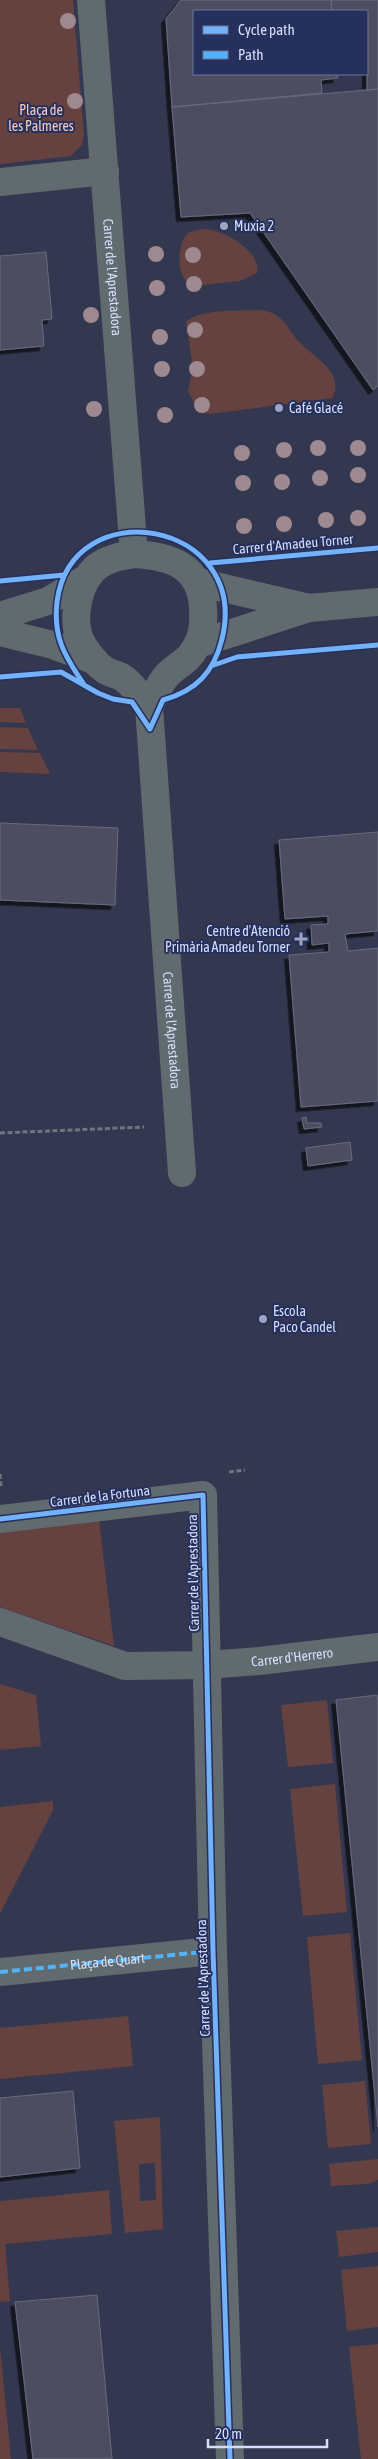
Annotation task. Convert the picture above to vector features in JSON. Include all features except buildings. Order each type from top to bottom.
[{"type":"street","name":"Carrer de l'Aprestadora","points":[[91,0],[134,554]]},
{"type":"street","points":[[0,182],[105,171]]},
{"type":"street","points":[[0,616],[48,601],[87,578],[98,566],[116,557],[134,554],[160,556],[185,568],[198,582],[203,598],[204,621],[198,644],[186,662],[167,675],[149,707],[124,678],[106,671],[94,660],[83,645],[77,624],[78,600],[87,578]]},
{"type":"street","points":[[198,582],[309,608]]},
{"type":"street","points":[[198,644],[309,608],[378,602]]},
{"type":"street","points":[[0,632],[53,645],[94,660]]},
{"type":"street","name":"Carrer de l'Aprestadora","points":[[149,707],[182,1173]]},
{"type":"street","name":"Carrer de l'Aprestadora","points":[[203,1495],[213,1951],[230,2459]]},
{"type":"street","name":"Carrer de la Fortuna","points":[[0,1519],[203,1495]]},
{"type":"street","points":[[0,1622],[125,1666],[207,1665]]},
{"type":"street","name":"Carrer d'Herrero","points":[[207,1665],[378,1647]]},
{"type":"street","name":"Plaça de Quart","points":[[0,1972],[213,1951]]},
{"type":"path","points":[[0,1133],[148,1127]]},
{"type":"green space","name":"Plaça de les Palmeres","points":[[0,0],[73,0],[84,135],[82,145],[71,156],[0,164]]},
{"type":"green space","points":[[203,229],[230,237],[247,249],[257,265],[257,273],[240,281],[194,286],[188,283],[183,277],[181,270],[180,253],[182,244],[189,232]]},
{"type":"green space","points":[[263,310],[282,319],[302,345],[328,368],[335,382],[332,398],[210,414],[200,411],[188,391],[193,369],[186,322],[201,314],[211,312]]},
{"type":"green space","points":[[0,708],[20,708],[26,723],[0,722]]},
{"type":"green space","points":[[0,727],[28,728],[38,750],[0,749]]},
{"type":"green space","points":[[0,752],[40,753],[50,774],[0,772]]},
{"type":"green space","points":[[99,1519],[114,1646],[0,1607],[0,1530]]},
{"type":"green space","points":[[0,1684],[36,1695],[41,1746],[0,1750]]},
{"type":"green space","points":[[327,1700],[333,1763],[288,1767],[281,1705]]},
{"type":"green space","points":[[335,1784],[347,1912],[303,1916],[290,1789]]},
{"type":"green space","points":[[53,1801],[53,1810],[0,1914],[0,1807]]},
{"type":"green space","points":[[350,1933],[362,2060],[318,2064],[307,1937]]},
{"type":"green space","points":[[128,2016],[133,2066],[0,2079],[0,2028]]},
{"type":"green space","points":[[365,2081],[371,2144],[328,2148],[322,2085]]},
{"type":"green space","points":[[160,2117],[163,2229],[125,2233],[114,2121]],"holes":[[[155,2163],[156,2200],[140,2201],[139,2164]]]},
{"type":"green space","points":[[378,2159],[378,2180],[368,2184],[331,2186],[329,2164]]},
{"type":"green space","points":[[109,2190],[112,2234],[5,2244],[10,2301],[0,2302],[0,2201]]},
{"type":"green space","points":[[378,2227],[378,2252],[339,2257],[336,2231]]},
{"type":"green space","points":[[378,2266],[378,2327],[347,2331],[341,2270]]},
{"type":"green space","points":[[378,2344],[378,2459],[361,2459],[349,2347]]},
{"type":"green space","points":[[0,2347],[11,2459],[0,2459]]},
{"type":"marked path","points":[[0,1972],[213,1951]]},
{"type":"cycle path","points":[[0,677],[61,672],[98,693],[113,699],[132,702],[150,729],[163,700],[185,691],[209,670],[219,651],[222,639],[224,599],[210,567],[186,545],[156,534],[123,533],[93,544],[69,567],[57,602],[58,635],[65,654],[83,683]]},
{"type":"cycle path","name":"Carrer d'Amadeu Torner","points":[[210,563],[378,548]]},
{"type":"cycle path","points":[[0,581],[64,575]]},
{"type":"cycle path","points":[[214,665],[237,657],[378,645]]},
{"type":"cycle path","points":[[0,1519],[203,1495],[213,1951],[230,2459]]},
{"type":"place","name":"Muxia 2","points":[[224,226]]},
{"type":"place","name":"Café Glacé","points":[[279,408]]},
{"type":"place","name":"Centre d'Atenció Primària Amadeu Torner","points":[[301,939]]},
{"type":"place","name":"Escola Paco Candel","points":[[263,1319]]}]
